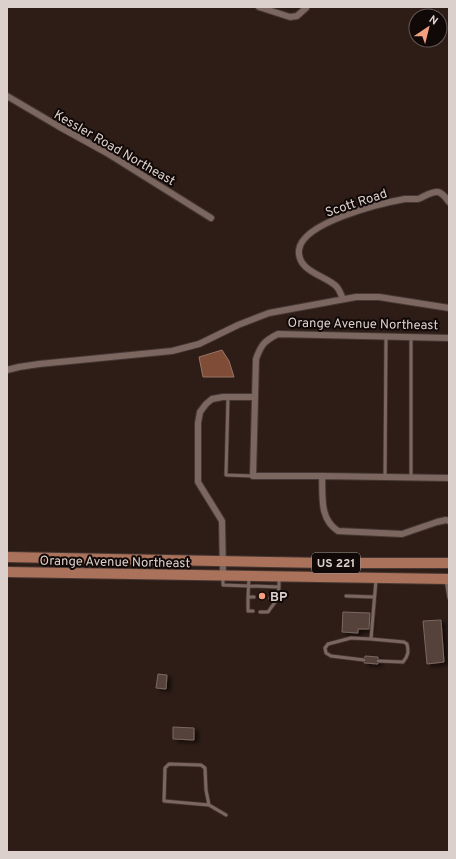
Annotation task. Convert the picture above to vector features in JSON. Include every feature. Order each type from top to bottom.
[{"type":"highway","name":"Orange Avenue Northeast","points":[[7,557],[335,563],[449,563]]},
{"type":"highway","name":"Orange Avenue Northeast","points":[[7,572],[448,579]]},
{"type":"street","points":[[259,7],[290,17],[297,16],[306,8]]},
{"type":"street","name":"Kessler Road Northeast","points":[[7,96],[107,153],[211,218]]},
{"type":"street","name":"Scott Road","points":[[344,299],[339,289],[335,285],[308,269],[302,263],[300,257],[300,247],[311,232],[331,221],[351,214],[388,203],[419,198],[432,192],[440,193],[449,202]]},
{"type":"street","points":[[7,370],[19,366],[185,349],[210,339],[252,318],[356,297],[378,297],[449,308]]},
{"type":"street","name":"Orange Avenue Northeast","points":[[253,476],[256,359],[260,348],[267,339],[278,334],[449,338]]},
{"type":"street","points":[[223,575],[222,521],[198,482],[198,423],[200,412],[212,399],[228,397],[254,397]]},
{"type":"street","points":[[253,476],[449,478]]},
{"type":"street","points":[[322,476],[323,509],[327,521],[331,527],[338,531],[402,534],[436,522],[446,520],[449,521]]},
{"type":"lane","points":[[385,477],[386,336]]},
{"type":"lane","points":[[411,337],[411,477]]},
{"type":"lane","points":[[228,397],[226,475],[253,476]]},
{"type":"lane","points":[[223,575],[224,586],[279,587]]},
{"type":"lane","points":[[249,576],[248,611],[253,612]]},
{"type":"lane","points":[[260,612],[268,612],[278,598],[279,576]]},
{"type":"lane","points":[[371,639],[376,578]]},
{"type":"lane","points":[[448,579],[449,598]]},
{"type":"lane","points":[[346,596],[374,598]]},
{"type":"lane","points":[[248,597],[254,597]]},
{"type":"lane","points":[[270,598],[278,598]]},
{"type":"lane","points":[[364,660],[331,656],[326,653],[325,648],[328,644],[351,638],[404,642],[407,644],[409,650],[407,658],[403,662],[378,661]]},
{"type":"lane","points":[[209,804],[205,768],[201,765],[169,764],[165,768],[164,800],[209,804],[226,815]]},
{"type":"shaded area","points":[[222,350],[229,361],[234,377],[203,377],[199,357]]},
{"type":"building","points":[[343,612],[370,613],[369,629],[358,629],[358,633],[342,632]]},
{"type":"building","points":[[441,620],[444,662],[427,664],[423,621]]},
{"type":"building","points":[[365,656],[378,657],[378,664],[364,663]]},
{"type":"building","points":[[158,674],[167,675],[166,689],[156,688]]},
{"type":"building","points":[[173,727],[194,728],[194,740],[173,739]]},
{"type":"place","name":"BP","points":[[262,596]]}]
